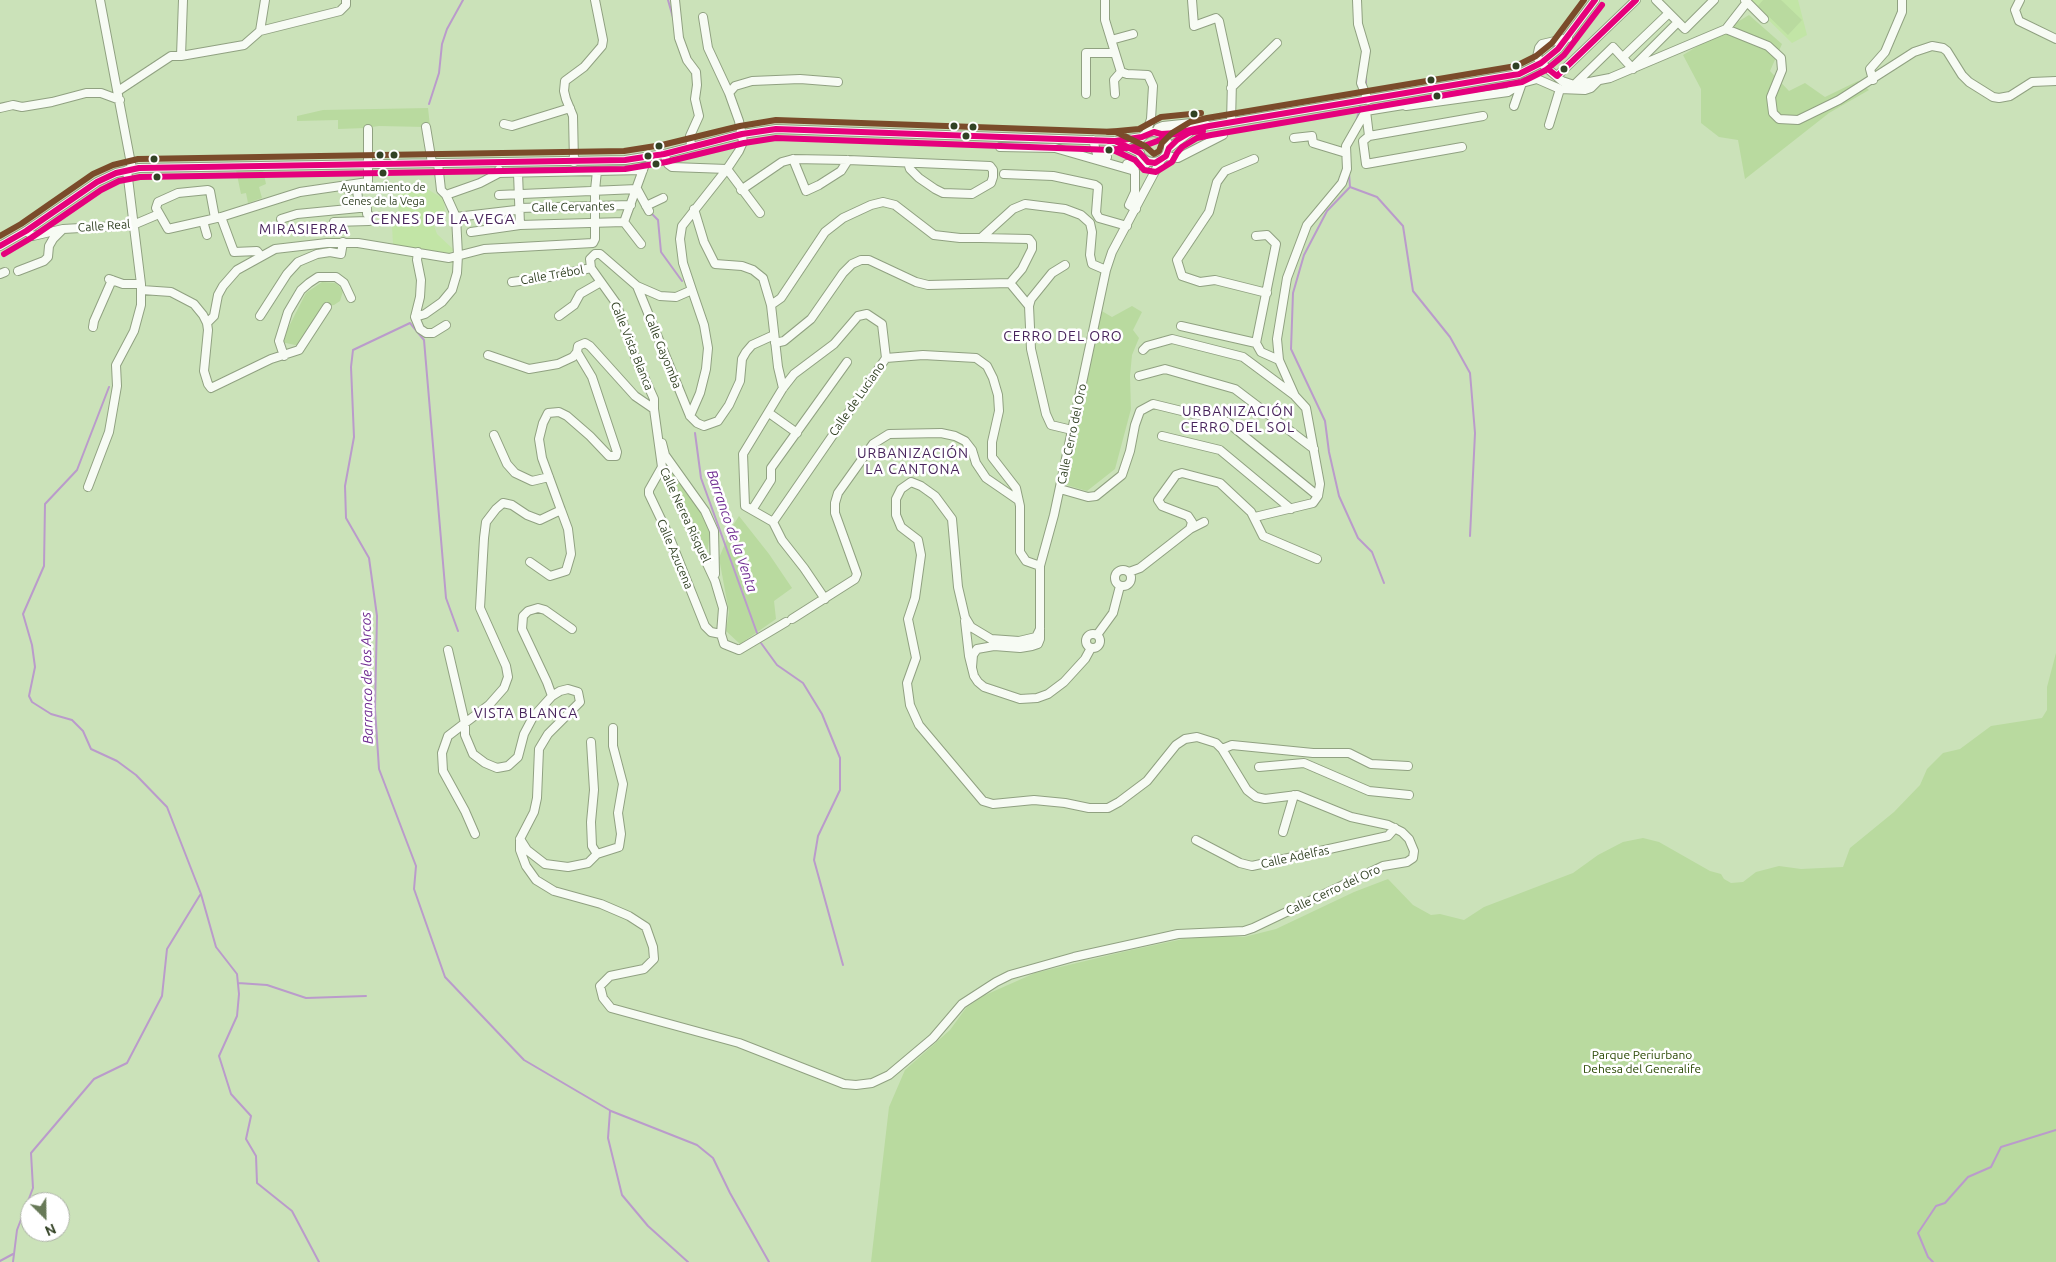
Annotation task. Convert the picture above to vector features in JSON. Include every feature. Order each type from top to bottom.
[{"type":"street","points":[[88,487],[110,432],[117,386],[116,365],[134,331],[141,305],[130,170],[120,100],[100,0]]},
{"type":"street","points":[[181,56],[183,0]]},
{"type":"street","points":[[260,31],[265,0]]},
{"type":"street","points":[[118,91],[171,56],[244,45],[260,31],[340,11],[346,5],[346,0]]},
{"type":"street","points":[[574,162],[573,116],[564,91],[565,81],[584,67],[602,46],[603,40],[595,0]]},
{"type":"street","points":[[675,0],[679,38],[687,60],[696,72],[695,99],[700,116],[690,136],[691,146]]},
{"type":"street","points":[[1105,0],[1105,20],[1121,72],[1148,76],[1153,86],[1151,119],[1139,144],[1140,153]]},
{"type":"street","points":[[1192,0],[1194,26],[1216,18],[1219,21],[1232,88],[1231,122]]},
{"type":"street","points":[[1357,0],[1358,24],[1366,51],[1361,83],[1368,100],[1366,111],[1369,136]]},
{"type":"street","points":[[0,246],[26,231],[97,182],[116,173],[166,166],[574,162],[647,158],[742,134],[776,129],[1115,141],[1157,133],[1194,130],[1231,122],[1499,79],[1519,74],[1541,63],[1568,38],[1595,0]]},
{"type":"street","points":[[1557,76],[1636,0]]},
{"type":"street","points":[[1656,0],[1685,29],[1714,0]]},
{"type":"street","points":[[1623,57],[1666,10],[1670,0]]},
{"type":"street","points":[[1873,80],[1870,69],[1886,52],[1902,12],[1902,0]]},
{"type":"street","points":[[2020,0],[2015,10],[2019,22],[2056,39]]},
{"type":"street","points":[[1568,38],[1542,44],[1537,53],[1541,63],[1566,83],[1574,85],[1598,81],[1726,29],[1746,1],[1764,19]]},
{"type":"street","points":[[703,17],[708,48],[729,93],[739,121],[743,142],[727,169],[682,226],[680,239],[683,263],[704,326],[708,348],[706,369],[700,393],[690,416],[697,423],[704,426],[718,421],[729,405],[740,380],[742,359],[752,345],[775,339],[784,342],[811,318],[843,273],[852,264],[861,260],[869,260],[916,282],[928,285],[1010,283],[1022,269],[1032,249],[1032,242],[1029,239],[942,237],[934,235],[896,206],[883,202],[871,205],[843,218],[825,232],[781,298],[771,305]]},
{"type":"street","points":[[1633,68],[1678,22]]},
{"type":"street","points":[[1726,29],[1768,46],[1782,58],[1782,70],[1771,97],[1773,112],[1779,119],[1798,120],[1839,100],[1914,52],[1932,46],[1943,48],[1947,51],[1962,75],[1993,97],[2010,96],[2032,82],[2056,81]]},
{"type":"street","points":[[1111,40],[1133,34]]},
{"type":"street","points":[[1232,88],[1277,43]]},
{"type":"street","points":[[1574,85],[1613,47],[1633,68]]},
{"type":"street","points":[[1086,94],[1086,53],[1114,53]]},
{"type":"street","points":[[1115,94],[1114,80],[1121,72]]},
{"type":"street","points":[[729,93],[735,86],[752,81],[800,79],[838,82]]},
{"type":"street","points":[[1366,111],[1508,92],[1522,83],[1537,79],[1560,89],[1585,90],[1591,88],[1598,81]]},
{"type":"street","points":[[1514,106],[1522,83]]},
{"type":"street","points":[[1549,125],[1560,89]]},
{"type":"street","points":[[0,108],[13,105],[22,107],[52,102],[86,93],[102,93],[120,100]]},
{"type":"street","points":[[504,124],[512,126],[570,108]]},
{"type":"street","points":[[1295,396],[1279,360],[1277,339],[1287,278],[1307,225],[1342,183],[1347,169],[1346,146],[1366,111]]},
{"type":"street","points":[[1462,147],[1366,164],[1363,141],[1369,136],[1483,116]]},
{"type":"street","points":[[1151,119],[1157,133],[1167,140],[1165,155]]},
{"type":"street","points":[[1157,133],[1158,128],[1163,126],[1202,122],[1209,126]]},
{"type":"street","points":[[415,317],[425,314],[442,302],[452,290],[457,273],[456,217],[446,195],[441,190],[426,127]]},
{"type":"street","points":[[300,192],[304,194],[368,187],[368,130]]},
{"type":"street","points":[[1093,140],[1097,154],[1133,166],[1146,165],[1165,155],[1194,130]]},
{"type":"street","points":[[1165,155],[1178,158],[1223,135]]},
{"type":"street","points":[[1294,138],[1312,136],[1313,144],[1346,153]]},
{"type":"street","points":[[1115,141],[1140,153],[1149,162]]},
{"type":"street","points":[[1000,147],[1055,148],[1135,171],[1136,192],[1129,205],[1136,209]]},
{"type":"street","points":[[664,154],[668,164],[672,167],[727,169]]},
{"type":"street","name":"Calle Cerro del Oro","points":[[1040,629],[1040,566],[1060,489],[1106,270],[1112,252],[1165,155]]},
{"type":"street","points":[[624,222],[647,158]]},
{"type":"street","points":[[741,190],[782,162],[793,159],[848,160],[990,166],[993,170],[993,177],[991,183],[972,194],[943,193],[919,178],[910,169],[908,163]]},
{"type":"street","points":[[793,159],[806,191],[841,171],[848,160]]},
{"type":"street","points":[[1254,159],[1226,170],[1217,182],[1209,212],[1177,260],[1182,276],[1200,282],[1215,280],[1267,293]]},
{"type":"street","points":[[499,162],[499,173]]},
{"type":"street","name":"Calle Cerro del Oro","points":[[1149,162],[1149,182]]},
{"type":"street","points":[[727,169],[760,213]]},
{"type":"street","points":[[446,195],[480,183],[499,173],[643,170]]},
{"type":"street","points":[[207,323],[214,316],[218,295],[223,286],[237,270],[275,249],[343,242],[449,258],[484,249],[590,244],[594,240],[597,172]]},
{"type":"street","points":[[518,173],[520,225]]},
{"type":"street","points":[[1004,174],[1054,176],[1095,185],[1098,187],[1096,213],[1099,218],[1127,226]]},
{"type":"street","points":[[261,256],[257,251],[234,252],[218,218],[210,191],[178,193],[158,202],[156,208],[168,229],[218,218],[300,192],[368,182]]},
{"type":"street","points":[[357,189],[359,208]]},
{"type":"street","points":[[499,195],[595,190],[637,190]]},
{"type":"street","points":[[637,190],[647,208],[663,198]]},
{"type":"street","points":[[981,238],[1013,209],[1024,204],[1065,209],[1081,215],[1090,223],[1092,232],[1090,255],[1092,264],[1106,270]]},
{"type":"street","name":"Calle Cervantes","points":[[456,217],[516,210],[519,208],[631,206]]},
{"type":"street","points":[[281,219],[297,214],[367,208],[369,221],[334,222]]},
{"type":"street","points":[[694,209],[704,242],[715,264],[742,266],[753,270],[763,278],[771,305],[778,367],[783,388]]},
{"type":"street","name":"Calle Real","points":[[26,231],[33,236],[64,229],[133,225],[159,214]]},
{"type":"street","points":[[204,221],[207,235]]},
{"type":"street","points":[[471,232],[520,225],[624,222]]},
{"type":"street","points":[[624,222],[642,244]]},
{"type":"street","points":[[18,271],[44,261],[48,256],[49,246],[53,239],[64,229]]},
{"type":"street","points":[[1256,236],[1267,235],[1276,244],[1256,343],[1261,352],[1279,360]]},
{"type":"street","points":[[260,316],[287,274],[298,262],[317,254],[330,252],[341,254],[343,242]]},
{"type":"street","points":[[418,252],[416,260],[421,280],[420,297],[415,317],[420,329],[426,333],[433,333],[446,325]]},
{"type":"street","points":[[591,268],[590,259],[595,254],[600,254],[637,286],[660,296],[676,297],[692,290]]},
{"type":"street","points":[[1065,265],[1052,273],[1032,299],[1029,306],[1031,349],[1046,414],[1051,425],[1072,430]]},
{"type":"street","name":"Calle Trébol","points":[[512,282],[549,277],[591,268]]},
{"type":"street","name":"Calle Vista Blanca","points":[[591,268],[616,303],[633,352],[654,399],[654,409]]},
{"type":"street","points":[[284,356],[279,341],[288,312],[301,290],[309,283],[318,277],[336,277],[344,283],[351,298]]},
{"type":"street","points":[[93,327],[111,280],[123,284],[171,292],[183,297],[194,304],[207,323],[204,371],[211,388],[256,366],[299,350],[327,307]]},
{"type":"street","points":[[559,316],[574,305],[580,294],[601,282]]},
{"type":"street","points":[[1010,283],[1029,306]]},
{"type":"street","name":"Calle Gayomba","points":[[637,286],[690,416]]},
{"type":"street","points":[[886,358],[882,324],[867,314],[858,316],[834,344],[794,374],[783,388],[743,454],[745,506],[773,522],[782,540],[825,599],[855,579],[857,574],[835,513],[838,493],[873,444],[889,434],[941,433],[955,436],[965,441],[972,450],[976,463],[986,478],[1018,500],[1020,552],[1026,561],[1040,566]]},
{"type":"street","points":[[1181,326],[1256,343]]},
{"type":"street","points":[[1143,350],[1147,346],[1172,339],[1243,357],[1295,396],[1306,408],[1320,484],[1318,496],[1313,503],[1254,517]]},
{"type":"street","name":"Calle Vista Blanca","points":[[577,352],[581,344],[588,344],[635,396],[654,409]]},
{"type":"street","points":[[488,355],[529,369],[558,364],[572,357],[577,352],[592,377],[617,452],[616,456],[609,456],[567,416],[559,412],[548,414],[543,423],[539,439],[542,458],[568,529],[571,554],[566,571],[550,576],[530,562]]},
{"type":"street","name":"Calle de Luciano","points":[[773,522],[886,358],[954,356],[976,358],[987,366],[998,395],[999,411],[992,442],[992,457],[1016,488],[1018,500]]},
{"type":"street","points":[[752,510],[771,480],[772,468],[848,362]]},
{"type":"street","points":[[1140,376],[1164,369],[1235,388],[1314,450]]},
{"type":"street","points":[[1060,489],[1088,497],[1096,496],[1122,475],[1140,411],[1153,404],[1227,422],[1318,496]]},
{"type":"street","name":"Calle Nerea Risquel","points":[[654,409],[662,468],[716,581],[723,608],[721,634]]},
{"type":"street","points":[[769,413],[797,432]]},
{"type":"street","name":"Calle Nerea Risquel","points":[[654,418],[665,455],[705,511],[714,531],[716,581]]},
{"type":"street","points":[[494,435],[507,464],[516,473],[532,481],[549,477]]},
{"type":"street","points":[[1162,436],[1220,450],[1291,509]]},
{"type":"street","name":"Calle Azucena","points":[[662,468],[649,490],[649,494],[669,536],[705,626],[711,632],[721,634],[724,644],[739,650],[825,599]]},
{"type":"street","points":[[1190,529],[1192,522],[1188,516],[1162,506],[1158,500],[1176,475],[1182,473],[1216,482],[1248,509],[1254,517],[1260,532],[1266,538],[1318,559]]},
{"type":"street","points":[[1120,586],[1113,613],[1097,635],[1090,634],[1087,637],[1086,642],[1091,648],[1085,659],[1064,682],[1048,694],[1037,698],[1020,699],[984,687],[978,682],[972,667],[965,617],[958,587],[952,519],[935,496],[921,486],[911,482],[901,488],[896,499],[896,515],[902,526],[918,540],[921,555],[915,598],[908,619],[916,658],[907,683],[910,705],[919,725],[983,801],[993,804],[1034,800],[1089,808],[1108,808],[1147,781],[1172,750],[1185,739],[1197,736],[1216,743],[1222,749],[1252,795],[1259,799],[1294,795],[1302,796],[1351,817],[1395,828]]},
{"type":"street","points":[[475,834],[465,811],[443,771],[442,752],[448,736],[489,705],[504,688],[508,677],[506,666],[480,608],[486,522],[496,508],[503,503],[512,505],[527,515],[540,520],[561,510]]},
{"type":"street","points":[[1129,572],[1131,577],[1130,583],[1126,586],[1120,586],[1116,583],[1115,575],[1122,570],[1129,572],[1140,568],[1190,529],[1204,522]]},
{"type":"street","points":[[552,696],[522,629],[523,616],[528,611],[538,608],[545,610],[572,629]]},
{"type":"street","points":[[965,617],[971,627],[991,639],[1019,641],[1036,637],[1040,629]]},
{"type":"street","points":[[968,646],[977,649],[994,646],[1020,648],[1032,646],[1038,644],[1040,629]]},
{"type":"street","points":[[968,646],[971,638],[980,634]]},
{"type":"street","points":[[972,667],[973,655],[977,649]]},
{"type":"street","points":[[448,650],[465,723],[465,735],[473,754],[484,763],[497,768],[508,766],[518,757],[524,734],[533,717],[552,696],[568,689],[578,692],[580,702],[561,718],[539,749],[538,798],[534,812],[520,840],[527,850],[545,864],[568,867],[588,863],[597,854],[620,847],[621,834],[618,813],[623,784],[613,746],[613,728]]},
{"type":"street","points":[[590,742],[594,790],[590,822],[592,846],[597,854]]},
{"type":"street","points":[[1222,749],[1232,745],[1286,751],[1349,753],[1370,764],[1408,766]]},
{"type":"street","points":[[1286,751],[1287,765]]},
{"type":"street","points":[[1259,767],[1304,764],[1369,791],[1409,795]]},
{"type":"street","points":[[1283,832],[1294,795]]},
{"type":"street","name":"Calle Cerro del Oro","points":[[520,840],[520,850],[526,866],[536,880],[554,892],[601,904],[622,913],[646,927],[653,946],[654,959],[644,969],[610,976],[600,986],[603,998],[611,1008],[738,1043],[844,1084],[856,1086],[872,1083],[889,1075],[940,1030],[962,1004],[1010,975],[1074,957],[1178,934],[1244,931],[1383,866],[1412,860],[1415,854],[1413,847],[1406,836],[1395,828]]},
{"type":"street","name":"Calle Adelfas","points":[[1196,840],[1240,863],[1252,866],[1388,836],[1395,828]]},
{"type":"shaded area","points":[[1748,0],[1798,0],[1807,35],[1792,43]]},
{"type":"shaded area","points":[[398,189],[427,189],[444,199],[445,215],[431,217],[437,234],[454,250],[449,253],[393,245],[392,225],[399,225]]},
{"type":"green space","points":[[1763,0],[1781,0],[1802,20],[1788,35],[1758,6]]},
{"type":"green space","points":[[1749,15],[1782,44],[1770,71],[1789,91],[1805,83],[1825,97],[1858,81],[1869,90],[1829,113],[1745,179],[1738,140],[1719,137],[1701,123],[1701,89],[1683,55]]},
{"type":"green space","points":[[428,108],[430,126],[426,127],[379,126],[338,129],[338,120],[297,121],[297,116],[323,110]]},
{"type":"green space","points":[[236,170],[263,170],[266,184],[259,187],[262,198],[248,203],[246,193],[241,194]]},
{"type":"green space","points":[[322,282],[335,283],[339,286],[343,291],[340,301],[334,305],[327,306],[300,346],[281,342],[306,293]]},
{"type":"green space","points":[[1132,306],[1142,312],[1133,330],[1139,338],[1132,355],[1130,376],[1131,409],[1115,469],[1087,491],[1063,484],[1100,310],[1112,317]]},
{"type":"green space","points":[[663,463],[698,507],[710,533],[707,554]]},
{"type":"green space","points":[[739,516],[769,554],[792,588],[774,601],[776,619],[740,644],[726,631],[729,612],[719,558],[732,527]]},
{"type":"green space","name":"Parque Periurbano Dehesa del Generalife","points":[[2056,653],[2056,1262],[871,1262],[889,1107],[905,1070],[950,1030],[966,1008],[983,996],[1035,973],[1127,951],[1183,939],[1217,936],[1244,937],[1276,929],[1354,892],[1388,879],[1413,905],[1431,915],[1440,914],[1464,920],[1484,907],[1573,873],[1598,855],[1623,842],[1643,838],[1659,842],[1710,871],[1721,874],[1724,879],[1731,883],[1743,882],[1756,872],[1779,866],[1801,869],[1843,867],[1850,848],[1894,812],[1920,785],[1927,769],[1943,753],[1960,749],[1991,726],[2042,718],[2047,710],[2047,687]]},
{"type":"waterway","name":"Barranco de los Arcos","points":[[429,104],[439,73],[442,44],[447,29],[463,0]]},
{"type":"waterway","name":"Barranco de la Venta","points":[[668,0],[674,21]]},
{"type":"waterway","points":[[1366,76],[1366,86]]},
{"type":"waterway","points":[[1356,122],[1361,103]]},
{"type":"waterway","points":[[1349,173],[1350,187],[1327,211],[1304,255],[1293,293],[1291,349],[1325,421],[1329,452],[1339,496],[1358,538],[1372,552],[1384,583]]},
{"type":"waterway","points":[[1350,187],[1377,197],[1403,226],[1413,291],[1450,337],[1470,373],[1475,433],[1470,536]]},
{"type":"waterway","name":"Barranco de la Venta","points":[[652,214],[658,220],[661,252],[682,281]]},
{"type":"waterway","name":"Barranco de los Arcos","points":[[458,631],[446,598],[424,340],[410,323],[353,350],[351,367],[354,437],[345,486],[346,518],[369,558],[377,616],[375,709],[379,769],[416,866],[414,889],[445,977],[524,1060],[611,1111],[697,1145],[713,1158],[730,1193],[769,1262]]},
{"type":"waterway","points":[[109,387],[77,470],[45,504],[44,566],[23,614],[32,645],[35,667],[29,696],[32,702],[51,714],[72,720],[83,731],[91,749],[117,761],[136,775],[167,807],[201,894],[216,947],[237,974],[239,994],[237,1016],[219,1056],[231,1094],[251,1116],[246,1139],[256,1156],[257,1183],[292,1211],[319,1262]]},
{"type":"waterway","name":"Barranco de la Venta","points":[[695,433],[701,478],[757,633]]},
{"type":"waterway","name":"Barranco de la Venta","points":[[761,643],[777,665],[803,683],[822,714],[840,758],[840,790],[818,836],[814,860],[843,965]]},
{"type":"waterway","points":[[13,1262],[17,1230],[33,1188],[31,1153],[94,1079],[127,1063],[162,996],[167,949],[200,895]]},
{"type":"waterway","points":[[238,983],[267,985],[306,998],[366,996]]},
{"type":"waterway","points":[[610,1111],[608,1138],[622,1195],[648,1226],[688,1262]]},
{"type":"waterway","points":[[1933,1262],[1928,1257],[1918,1233],[1936,1206],[1945,1203],[1968,1177],[1991,1167],[2001,1147],[2056,1130]]},
{"type":"waterway","points":[[0,1261],[13,1254]]},
{"type":"transit line","points":[[0,236],[21,224],[93,174],[113,165],[138,159],[624,151],[662,145],[740,126],[776,120],[1116,132],[1145,146],[1154,154],[1159,151],[1162,143],[1172,133],[1190,122],[1516,66],[1536,56],[1552,43],[1584,0]]},
{"type":"transit line","points":[[0,246],[26,231],[97,182],[116,173],[139,168],[625,160],[664,154],[742,134],[776,129],[1115,141],[1142,137],[1154,132],[1161,134],[1177,133],[1519,74],[1541,63],[1558,49],[1595,0]]},
{"type":"transit line","points":[[1548,69],[1557,76],[1636,0]]},
{"type":"transit line","points":[[4,254],[31,238],[101,190],[119,181],[140,177],[625,169],[666,162],[744,143],[776,138],[1113,150],[1135,160],[1144,170],[1156,172],[1172,162],[1182,147],[1197,138],[1522,82],[1546,70],[1564,55],[1602,5]]},
{"type":"transit line","points":[[1107,132],[1139,129],[1161,117],[1201,113]]},
{"type":"transit line","points":[[1108,141],[1115,141],[1140,153],[1148,162],[1155,163],[1166,156],[1169,148],[1177,140],[1194,130]]},
{"type":"transit line","points":[[1109,150],[1144,146],[1160,140],[1165,135],[1203,131]]},
{"type":"place","name":"Ayuntamiento de Cenes de la Vega","points":[[383,173]]},
{"type":"district","name":"CENES DE LA VEGA","points":[[443,219]]},
{"type":"district","name":"MIRASIERRA","points":[[304,229]]},
{"type":"district","name":"CERRO DEL ORO","points":[[1063,336]]},
{"type":"district","name":"URBANIZACIÓN CERRO DEL SOL","points":[[1238,420]]},
{"type":"district","name":"URBANIZACIÓN LA CANTONA","points":[[913,462]]},
{"type":"district","name":"VISTA BLANCA","points":[[526,713]]}]
